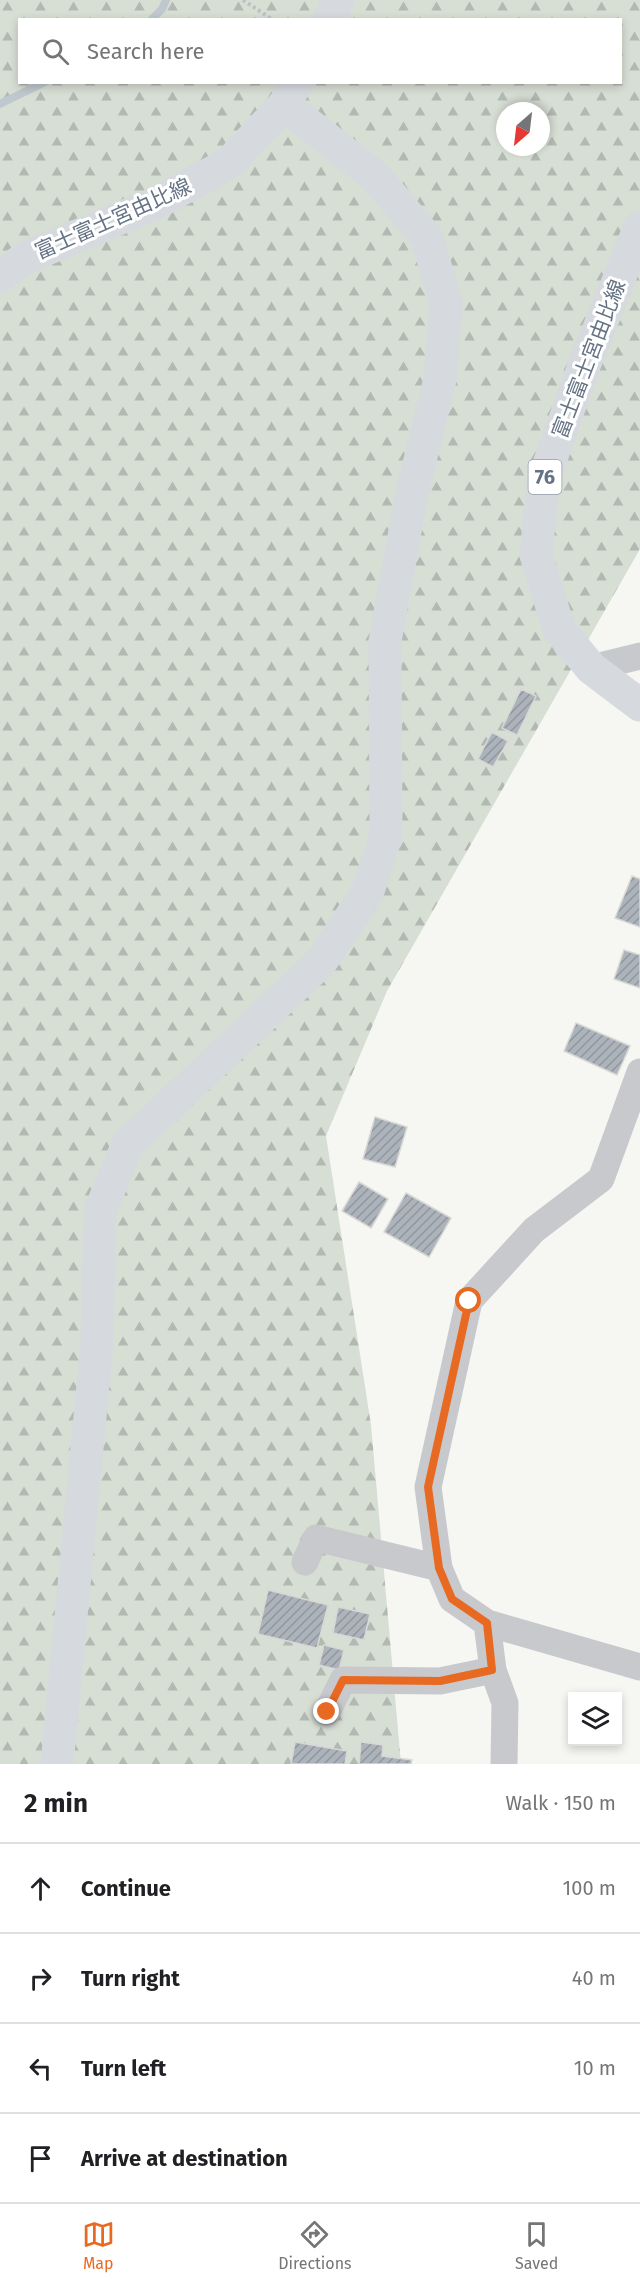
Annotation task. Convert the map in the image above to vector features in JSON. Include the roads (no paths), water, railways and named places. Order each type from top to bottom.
[{"type":"street","points":[[330,18],[338,0]]},
{"type":"street","points":[[57,1764],[97,1343],[100,1211],[128,1144],[321,962],[368,891],[386,835],[385,641],[412,493],[440,379],[446,303],[428,238],[376,177],[290,94]]},
{"type":"street","name":"富士富士宮由比線","points":[[0,276],[25,258],[154,204],[228,164],[290,94]]},
{"type":"street","name":"富士富士宮由比線","points":[[640,226],[585,363],[543,481],[536,555],[560,629],[591,668],[640,705]]},
{"type":"street","points":[[591,668],[640,656]]},
{"type":"street","points":[[640,1072],[601,1179],[534,1230],[469,1301],[428,1487],[439,1568],[452,1599],[487,1623],[640,1667]]},
{"type":"street","points":[[305,1563],[316,1538],[439,1568]]},
{"type":"street","points":[[487,1623],[492,1670],[505,1703],[504,1764]]},
{"type":"street","points":[[327,1712],[343,1680],[440,1681],[492,1670]]},
{"type":"waterway","points":[[153,18],[162,9],[166,0]]},
{"type":"waterway","points":[[0,104],[41,84]]}]
